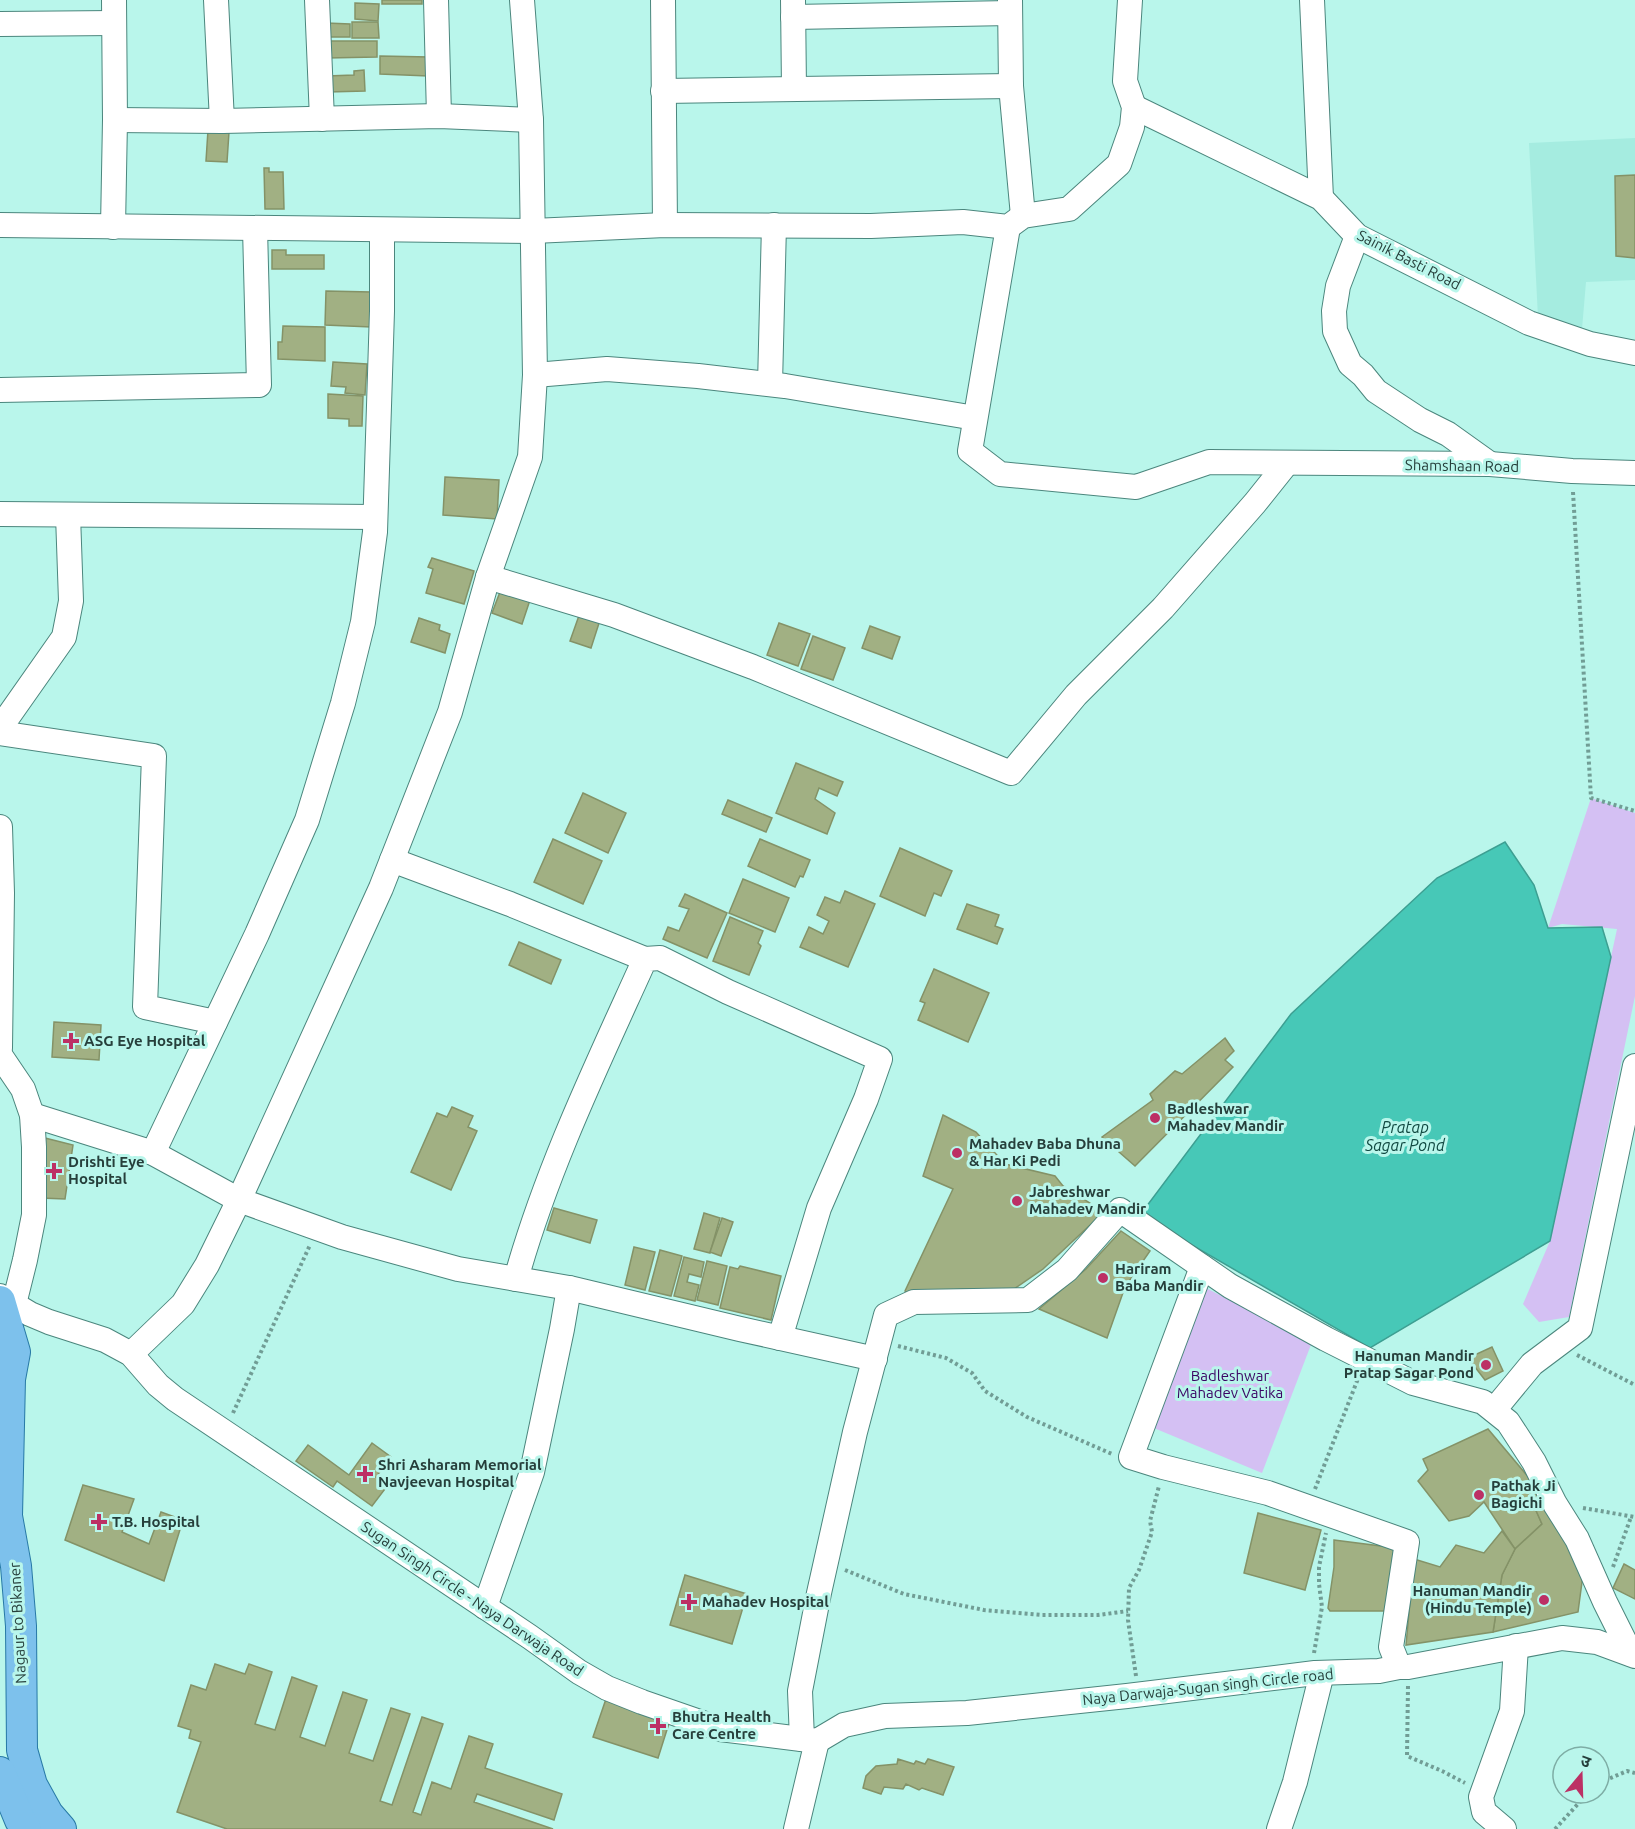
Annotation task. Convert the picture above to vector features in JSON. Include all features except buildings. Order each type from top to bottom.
[{"type":"main road","name":"Nagaur to Bikaner","points":[[5,1300],[15,1352],[10,1379],[7,1516],[16,1566],[21,1626],[22,1750],[32,1785],[48,1814],[61,1829]]},
{"type":"main road","points":[[0,1772],[26,1829]]},
{"type":"street","points":[[216,0],[222,121]]},
{"type":"street","points":[[317,0],[322,119]]},
{"type":"street","points":[[435,0],[439,116]]},
{"type":"street","points":[[0,1055],[23,1089],[32,1115],[34,1147],[34,1215],[26,1260],[5,1300],[49,1322],[105,1340],[131,1354],[183,1304],[207,1264],[239,1200],[381,888],[450,712],[488,577],[530,457],[535,375],[533,231],[531,120],[522,0]]},
{"type":"street","points":[[663,0],[665,225]]},
{"type":"street","points":[[0,225],[533,231],[665,225],[871,226],[1015,221],[1069,209],[1119,164],[1132,127],[1134,107],[1125,81],[1130,0]]},
{"type":"street","points":[[1312,0],[1321,198]]},
{"type":"street","points":[[535,375],[607,369],[698,376],[770,384],[975,418],[1015,221],[1010,7],[793,9],[794,89]]},
{"type":"street","points":[[0,24],[114,11],[113,227]]},
{"type":"street","points":[[663,91],[1011,86]]},
{"type":"street","name":"Sainik Basti Road","points":[[1134,107],[1321,198],[1357,236],[1529,323],[1590,344],[1635,353]]},
{"type":"street","points":[[115,120],[222,121],[439,116],[531,120]]},
{"type":"street","points":[[770,384],[774,225]]},
{"type":"street","points":[[0,390],[259,385],[255,228]]},
{"type":"street","points":[[153,1153],[257,934],[307,820],[342,703],[363,622],[375,517],[382,311],[382,230]]},
{"type":"street","points":[[1357,236],[1338,286],[1334,311],[1335,331],[1350,364],[1376,391],[1420,420],[1448,434],[1490,464]]},
{"type":"street","name":"Shamshaan Road","points":[[975,418],[970,451],[1000,474],[1136,487],[1209,462],[1490,464],[1572,471],[1635,473]]},
{"type":"street","points":[[488,577],[614,615],[742,663],[1011,773],[1076,695],[1163,608],[1287,463]]},
{"type":"street","points":[[0,514],[375,517]]},
{"type":"street","points":[[0,728],[64,637],[71,601],[68,515]]},
{"type":"street","points":[[0,733],[154,756],[145,1007],[215,1022]]},
{"type":"street","points":[[0,827],[2,893],[0,1048]]},
{"type":"street","points":[[392,860],[510,904],[645,959],[660,958],[728,992],[880,1059],[866,1100],[819,1208],[780,1338]]},
{"type":"street","points":[[516,1279],[526,1243],[558,1156],[645,959]]},
{"type":"street","points":[[1494,1410],[1532,1364],[1580,1328],[1635,1066]]},
{"type":"street","points":[[32,1115],[153,1153],[239,1200],[342,1237],[458,1269],[569,1288],[780,1338],[878,1349]]},
{"type":"street","points":[[796,1829],[809,1740],[800,1691],[855,1432],[886,1316],[914,1302],[1028,1300],[1067,1270],[1120,1210],[1230,1286],[1413,1383],[1483,1402],[1508,1422],[1534,1462],[1555,1504],[1577,1539],[1603,1598],[1634,1651]]},
{"type":"street","points":[[1202,1267],[1131,1457],[1268,1493],[1407,1542],[1391,1647],[1403,1667]]},
{"type":"street","points":[[485,1607],[532,1472],[569,1288]]},
{"type":"street","name":"Sugan Singh Circle - Naya Darwaja Road","points":[[131,1354],[158,1385],[174,1399],[579,1672],[616,1692],[720,1729],[809,1740]]},
{"type":"street","name":"Naya Darwaja-Sugan singh Circle road","points":[[809,1740],[844,1725],[885,1716],[967,1713],[1318,1673],[1379,1671],[1562,1638],[1597,1642],[1634,1651]]},
{"type":"street","points":[[1504,1829],[1484,1812],[1480,1797],[1512,1711],[1516,1646]]},
{"type":"street","points":[[1279,1829],[1295,1782],[1318,1673]]},
{"type":"path","points":[[1572,471],[1591,798],[1635,812]]},
{"type":"path","points":[[224,1432],[318,1228]]},
{"type":"path","points":[[1558,1344],[1635,1385]]},
{"type":"path","points":[[878,1349],[946,1358],[972,1373],[985,1391],[1027,1417],[1116,1456],[1131,1457]]},
{"type":"path","points":[[1318,1673],[1312,1665],[1322,1607],[1319,1584],[1319,1511],[1365,1359]]},
{"type":"path","points":[[1138,1695],[1128,1611],[1129,1588],[1152,1532],[1150,1521],[1163,1467]]},
{"type":"path","points":[[1555,1504],[1633,1517],[1603,1598]]},
{"type":"path","points":[[826,1561],[904,1594],[984,1610],[1042,1615],[1098,1615],[1128,1611]]},
{"type":"path","points":[[1403,1667],[1407,1756],[1442,1771],[1482,1793]]},
{"type":"path","points":[[1611,1778],[1627,1771],[1635,1773]]},
{"type":"path","points":[[1555,1829],[1577,1805]]},
{"type":"shaded area","points":[[1635,138],[1635,280],[1586,282],[1582,329],[1538,317],[1529,143]]},
{"type":"green space","points":[[1591,798],[1635,813],[1635,996],[1569,1317],[1539,1322],[1523,1304],[1550,1241],[1617,929],[1562,924],[1548,928]]},
{"type":"green space","name":"Badleshwar Mahadev Vatika","points":[[1202,1286],[1312,1342],[1262,1473],[1149,1426]]},
{"type":"water","name":"Pratap Sagar Pond","points":[[1505,842],[1534,885],[1548,928],[1602,927],[1611,957],[1550,1241],[1370,1348],[1140,1215],[1291,1014],[1437,878]]},
{"type":"place","name":"ASG Eye Hospital","points":[[71,1041]]},
{"type":"place","name":"Badleshwar Mahadev Mandir","points":[[1155,1118]]},
{"type":"place","name":"Mahadev Baba Dhuna & Har Ki Pedi","points":[[957,1153]]},
{"type":"place","name":"Drishti Eye Hospital","points":[[54,1171]]},
{"type":"place","name":"Jabreshwar Mahadev Mandir","points":[[1017,1201]]},
{"type":"place","name":"Hariram Baba Mandir","points":[[1103,1278]]},
{"type":"place","name":"Hanuman Mandir Pratap Sagar Pond","points":[[1486,1365]]},
{"type":"place","name":"Shri Asharam Memorial Navjeevan Hospital","points":[[365,1474]]},
{"type":"place","name":"Pathak Ji Bagichi","points":[[1479,1495]]},
{"type":"place","name":"T.B. Hospital","points":[[99,1522]]},
{"type":"place","name":"Hanuman Mandir (Hindu Temple)","points":[[1544,1600]]},
{"type":"place","name":"Mahadev Hospital","points":[[689,1602]]},
{"type":"place","name":"Bhutra Health Care Centre","points":[[658,1726]]}]
